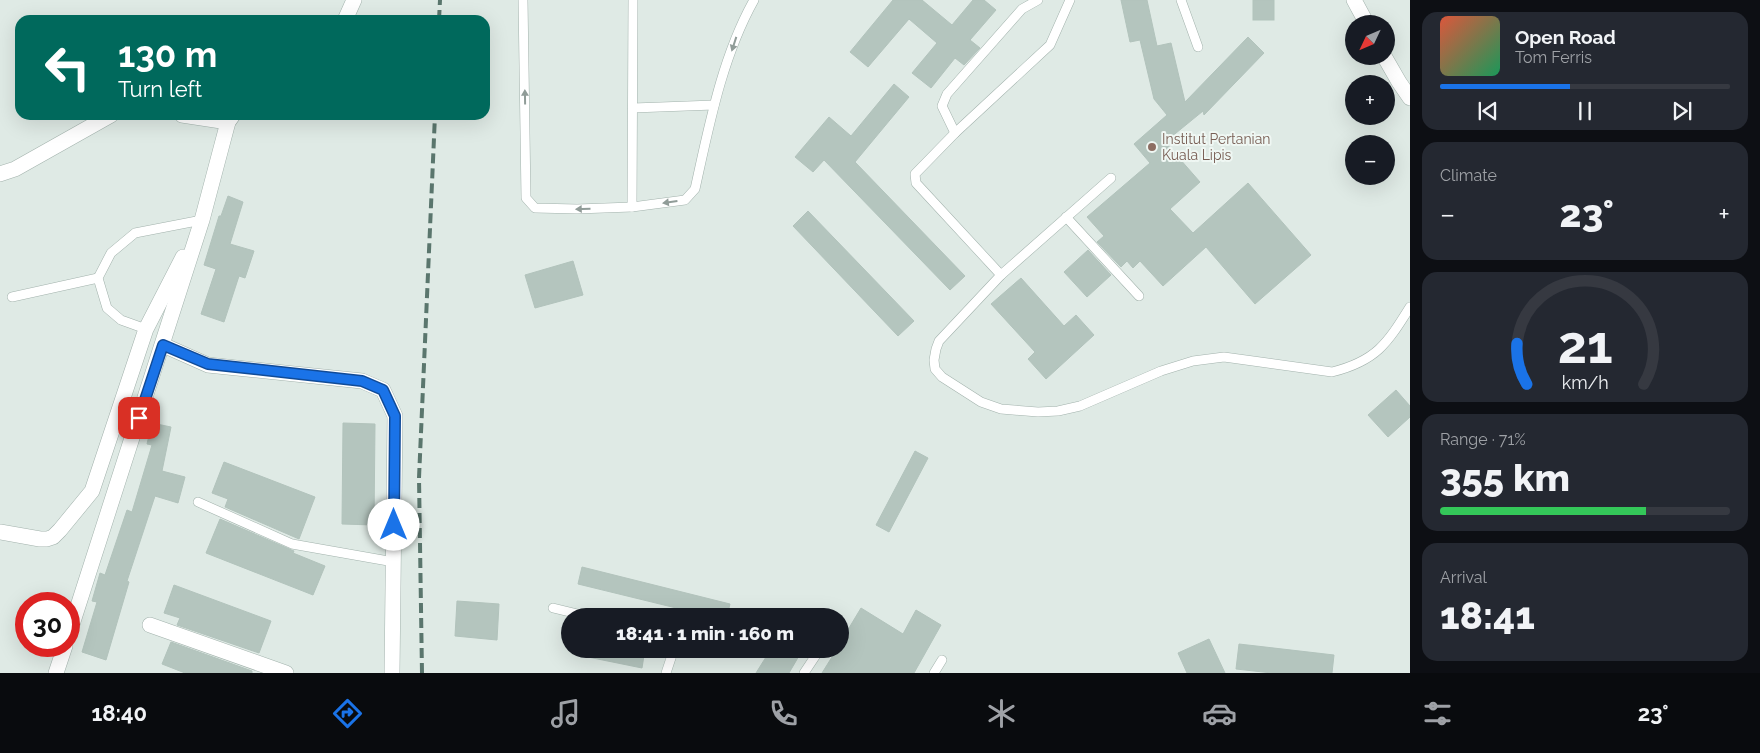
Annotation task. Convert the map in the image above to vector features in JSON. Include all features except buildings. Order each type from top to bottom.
[{"type":"street","points":[[346,15],[354,0]]},
{"type":"street","points":[[1354,0],[1362,15]]},
{"type":"street","points":[[1389,65],[1410,98]]},
{"type":"street","points":[[0,174],[14,169],[101,120]]},
{"type":"street","points":[[80,600],[163,345],[231,120]]},
{"type":"street","points":[[0,532],[47,539],[60,530],[92,491],[146,329],[202,220]]},
{"type":"street","points":[[163,345],[208,364],[362,381],[383,390],[395,416],[392,673]]},
{"type":"street","points":[[150,625],[286,673]]},
{"type":"street","points":[[56,673],[61,657]]},
{"type":"lane","points":[[523,0],[526,198],[534,208],[577,209],[632,207],[685,200],[695,189],[714,106],[741,23],[754,0]]},
{"type":"lane","points":[[632,207],[633,0]]},
{"type":"lane","points":[[955,134],[942,106],[947,94],[1022,9],[1038,0]]},
{"type":"lane","points":[[1001,275],[916,183],[915,174],[1050,44],[1070,0]]},
{"type":"lane","points":[[1181,0],[1198,47]]},
{"type":"lane","points":[[633,108],[714,106]]},
{"type":"lane","points":[[1111,178],[1001,275],[939,341],[934,360],[936,369],[942,377],[981,402],[1002,409],[1038,412],[1058,411],[1080,406],[1161,370],[1193,361],[1224,357],[1332,372],[1366,361],[1391,338],[1410,307]]},
{"type":"lane","points":[[1066,217],[1139,296]]},
{"type":"lane","points":[[146,329],[121,320],[107,308],[98,278],[111,253],[135,233],[202,220]]},
{"type":"lane","points":[[12,297],[98,278]]},
{"type":"lane","points":[[198,502],[292,544],[394,562]]},
{"type":"lane","points":[[553,608],[561,610]]},
{"type":"lane","points":[[666,673],[671,658]]},
{"type":"lane","points":[[804,673],[814,658]]},
{"type":"lane","points":[[934,673],[942,660]]},
{"type":"railway","points":[[439,15],[440,0]]},
{"type":"railway","points":[[422,673],[419,478],[435,120]]},
{"type":"place","name":"Institut Pertanian Kuala Lipis","points":[[1152,147]]},
{"type":"route","points":[[139,418],[163,345],[208,364],[362,381],[383,390],[395,416],[394,525]]}]
